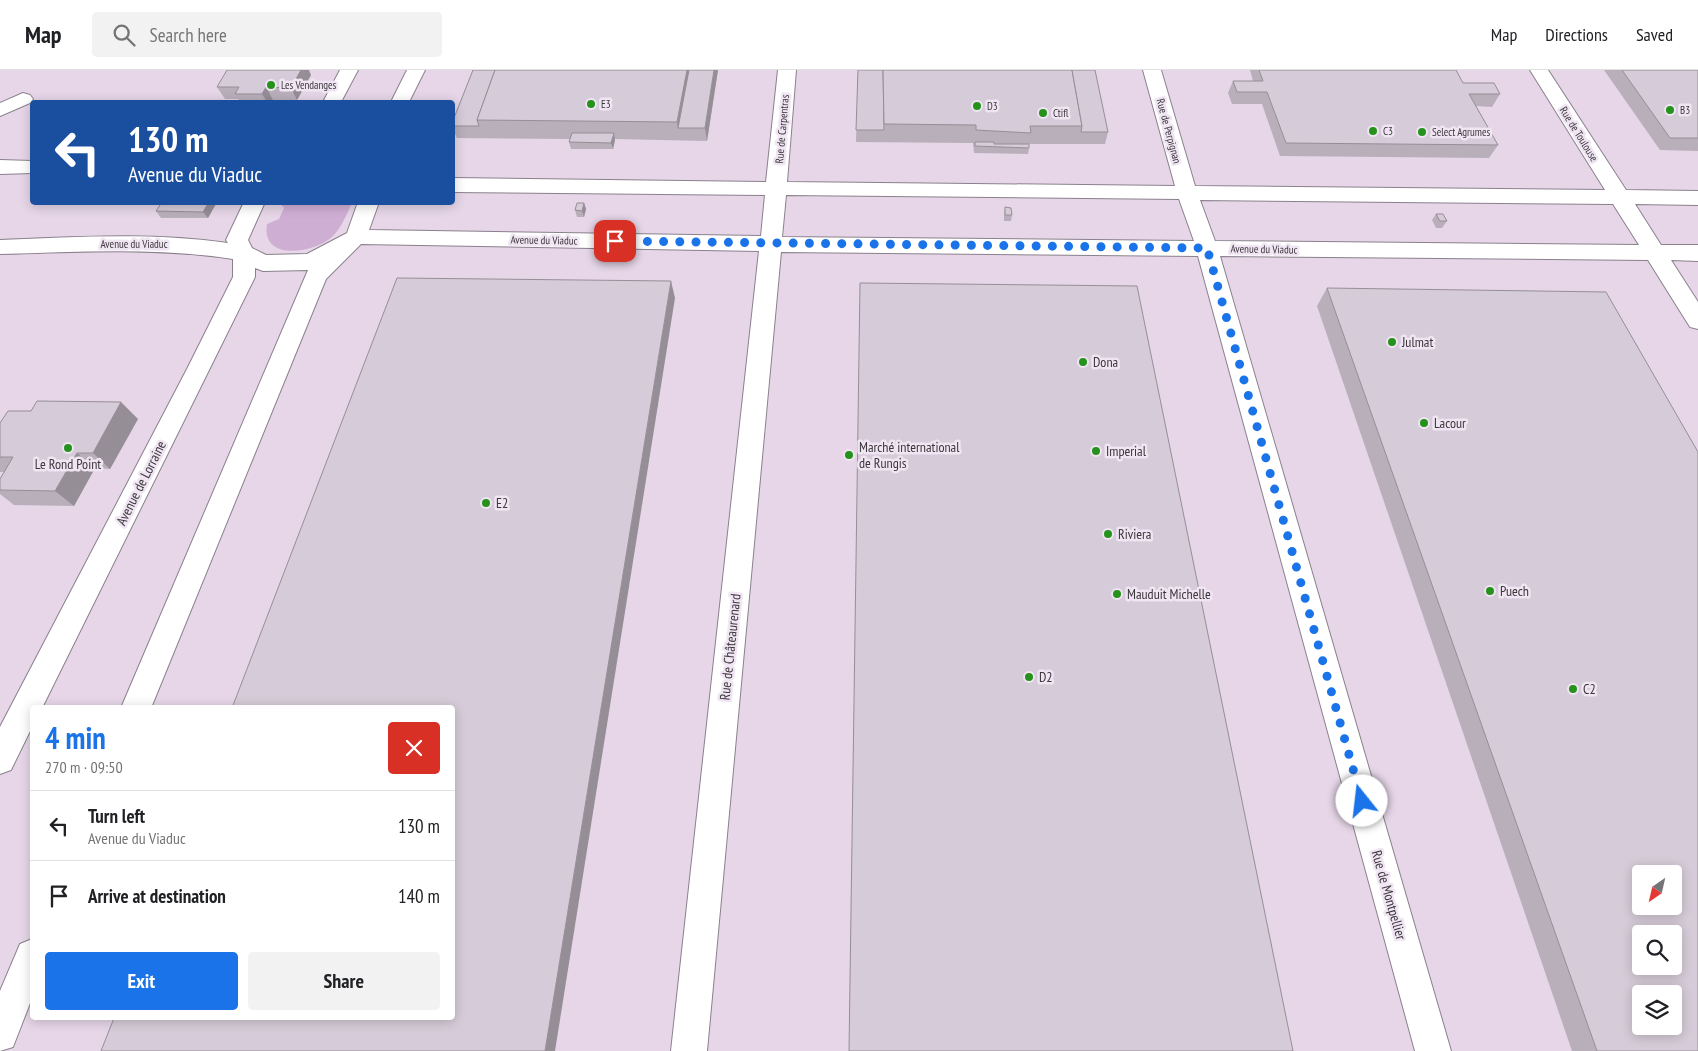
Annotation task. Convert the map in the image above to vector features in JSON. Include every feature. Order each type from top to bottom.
[{"type":"lane","points":[[333,100],[349,70]]},
{"type":"lane","points":[[401,100],[416,70]]},
{"type":"lane","name":"Rue de Carpentras","points":[[771,244],[787,70]]},
{"type":"lane","name":"Rue de Perpignan","points":[[1152,70],[1186,192],[1207,248]]},
{"type":"lane","name":"Rue de Toulouse","points":[[1539,70],[1698,321]]},
{"type":"lane","points":[[0,110],[22,99]]},
{"type":"lane","points":[[0,167],[30,167]]},
{"type":"lane","points":[[455,185],[1698,198]]},
{"type":"lane","name":"Avenue de Lorraine","points":[[0,759],[244,277],[244,253],[237,240],[253,205]]},
{"type":"lane","points":[[137,705],[316,275],[356,237],[368,205]]},
{"type":"lane","name":"Avenue du Viaduc","points":[[0,247],[120,243],[190,245],[244,253],[263,263],[312,262],[356,237],[771,244],[1698,253]]},
{"type":"lane","name":"Rue de Châteaurenard","points":[[689,1051],[771,244]]},
{"type":"lane","name":"Rue de Montpellier","points":[[1207,248],[1433,1051]]},
{"type":"lane","points":[[0,1034],[30,961]]},
{"type":"shaded area","name":"Marché international de Rungis","points":[[0,70],[1698,70],[1698,1051],[0,1051]]},
{"type":"shaded area","points":[[282,205],[351,205],[341,225],[332,237],[324,243],[313,247],[290,251],[280,249],[272,244],[267,236],[267,224],[279,219],[284,208]]},
{"type":"building","points":[[227,70],[301,70],[291,88],[266,87],[262,94],[235,94],[239,87],[217,87]]},
{"type":"building","points":[[473,70],[495,70],[477,120],[479,126],[455,126],[455,115]]},
{"type":"building","name":"E3","points":[[495,70],[687,70],[677,122],[477,120]]},
{"type":"building","points":[[689,70],[714,70],[705,128],[678,128]]},
{"type":"building","points":[[858,70],[883,70],[884,130],[856,130]]},
{"type":"building","name":"D3","points":[[883,70],[1072,70],[1082,126],[1030,126],[1031,133],[976,130],[976,125],[884,124]]},
{"type":"building","points":[[1072,70],[1095,70],[1108,132],[1081,132],[1082,126]]},
{"type":"building","name":"C3","points":[[1259,70],[1456,70],[1463,83],[1494,83],[1500,94],[1469,94],[1498,145],[1286,143],[1267,92],[1237,92],[1233,81],[1263,81]]},
{"type":"building","name":"B3","points":[[1622,70],[1698,70],[1698,138],[1670,138]]},
{"type":"building","points":[[572,133],[614,133],[611,143],[569,142]]},
{"type":"building","points":[[975,142],[1029,144],[1029,148],[975,146]]},
{"type":"building","points":[[577,203],[584,203],[582,211],[575,210]]},
{"type":"building","points":[[160,205],[207,205],[203,212],[156,211]]},
{"type":"building","points":[[1005,207],[1011,208],[1012,215],[1005,215]]},
{"type":"building","points":[[1436,214],[1443,214],[1447,221],[1440,221]]},
{"type":"building","name":"E2","points":[[397,278],[671,281],[545,1051],[101,1051],[113,1020],[455,1020],[455,705],[233,705]]},
{"type":"building","name":"D2","points":[[860,283],[1137,286],[1293,1051],[849,1051]]},
{"type":"building","name":"C2","points":[[1327,288],[1606,292],[1698,452],[1698,1051],[1597,1051]]},
{"type":"building","points":[[37,401],[121,402],[93,453],[77,453],[55,491],[0,490],[0,479],[13,457],[0,457],[0,423],[8,411],[31,411]]},
{"type":"place","name":"Les Vendanges","points":[[271,85]]},
{"type":"place","name":"E3","points":[[591,104]]},
{"type":"place","name":"D3","points":[[977,106]]},
{"type":"place","name":"B3","points":[[1670,110]]},
{"type":"place","name":"Ctifl","points":[[1043,113]]},
{"type":"place","name":"C3","points":[[1373,131]]},
{"type":"place","name":"Select Agrumes","points":[[1422,132]]},
{"type":"place","name":"Julmat","points":[[1392,342]]},
{"type":"place","name":"Dona","points":[[1083,362]]},
{"type":"place","name":"Lacour","points":[[1424,423]]},
{"type":"place","name":"Le Rond Point","points":[[68,448]]},
{"type":"place","name":"Imperial","points":[[1096,451]]},
{"type":"place","name":"Marché international de Rungis","points":[[849,455]]},
{"type":"place","name":"E2","points":[[486,503]]},
{"type":"place","name":"Riviera","points":[[1108,534]]},
{"type":"place","name":"Puech","points":[[1490,591]]},
{"type":"place","name":"Mauduit Michelle","points":[[1117,594]]},
{"type":"place","name":"D2","points":[[1029,677]]},
{"type":"place","name":"C2","points":[[1573,689]]},
{"type":"route","points":[[615,241],[1207,248],[1362,801]]}]
